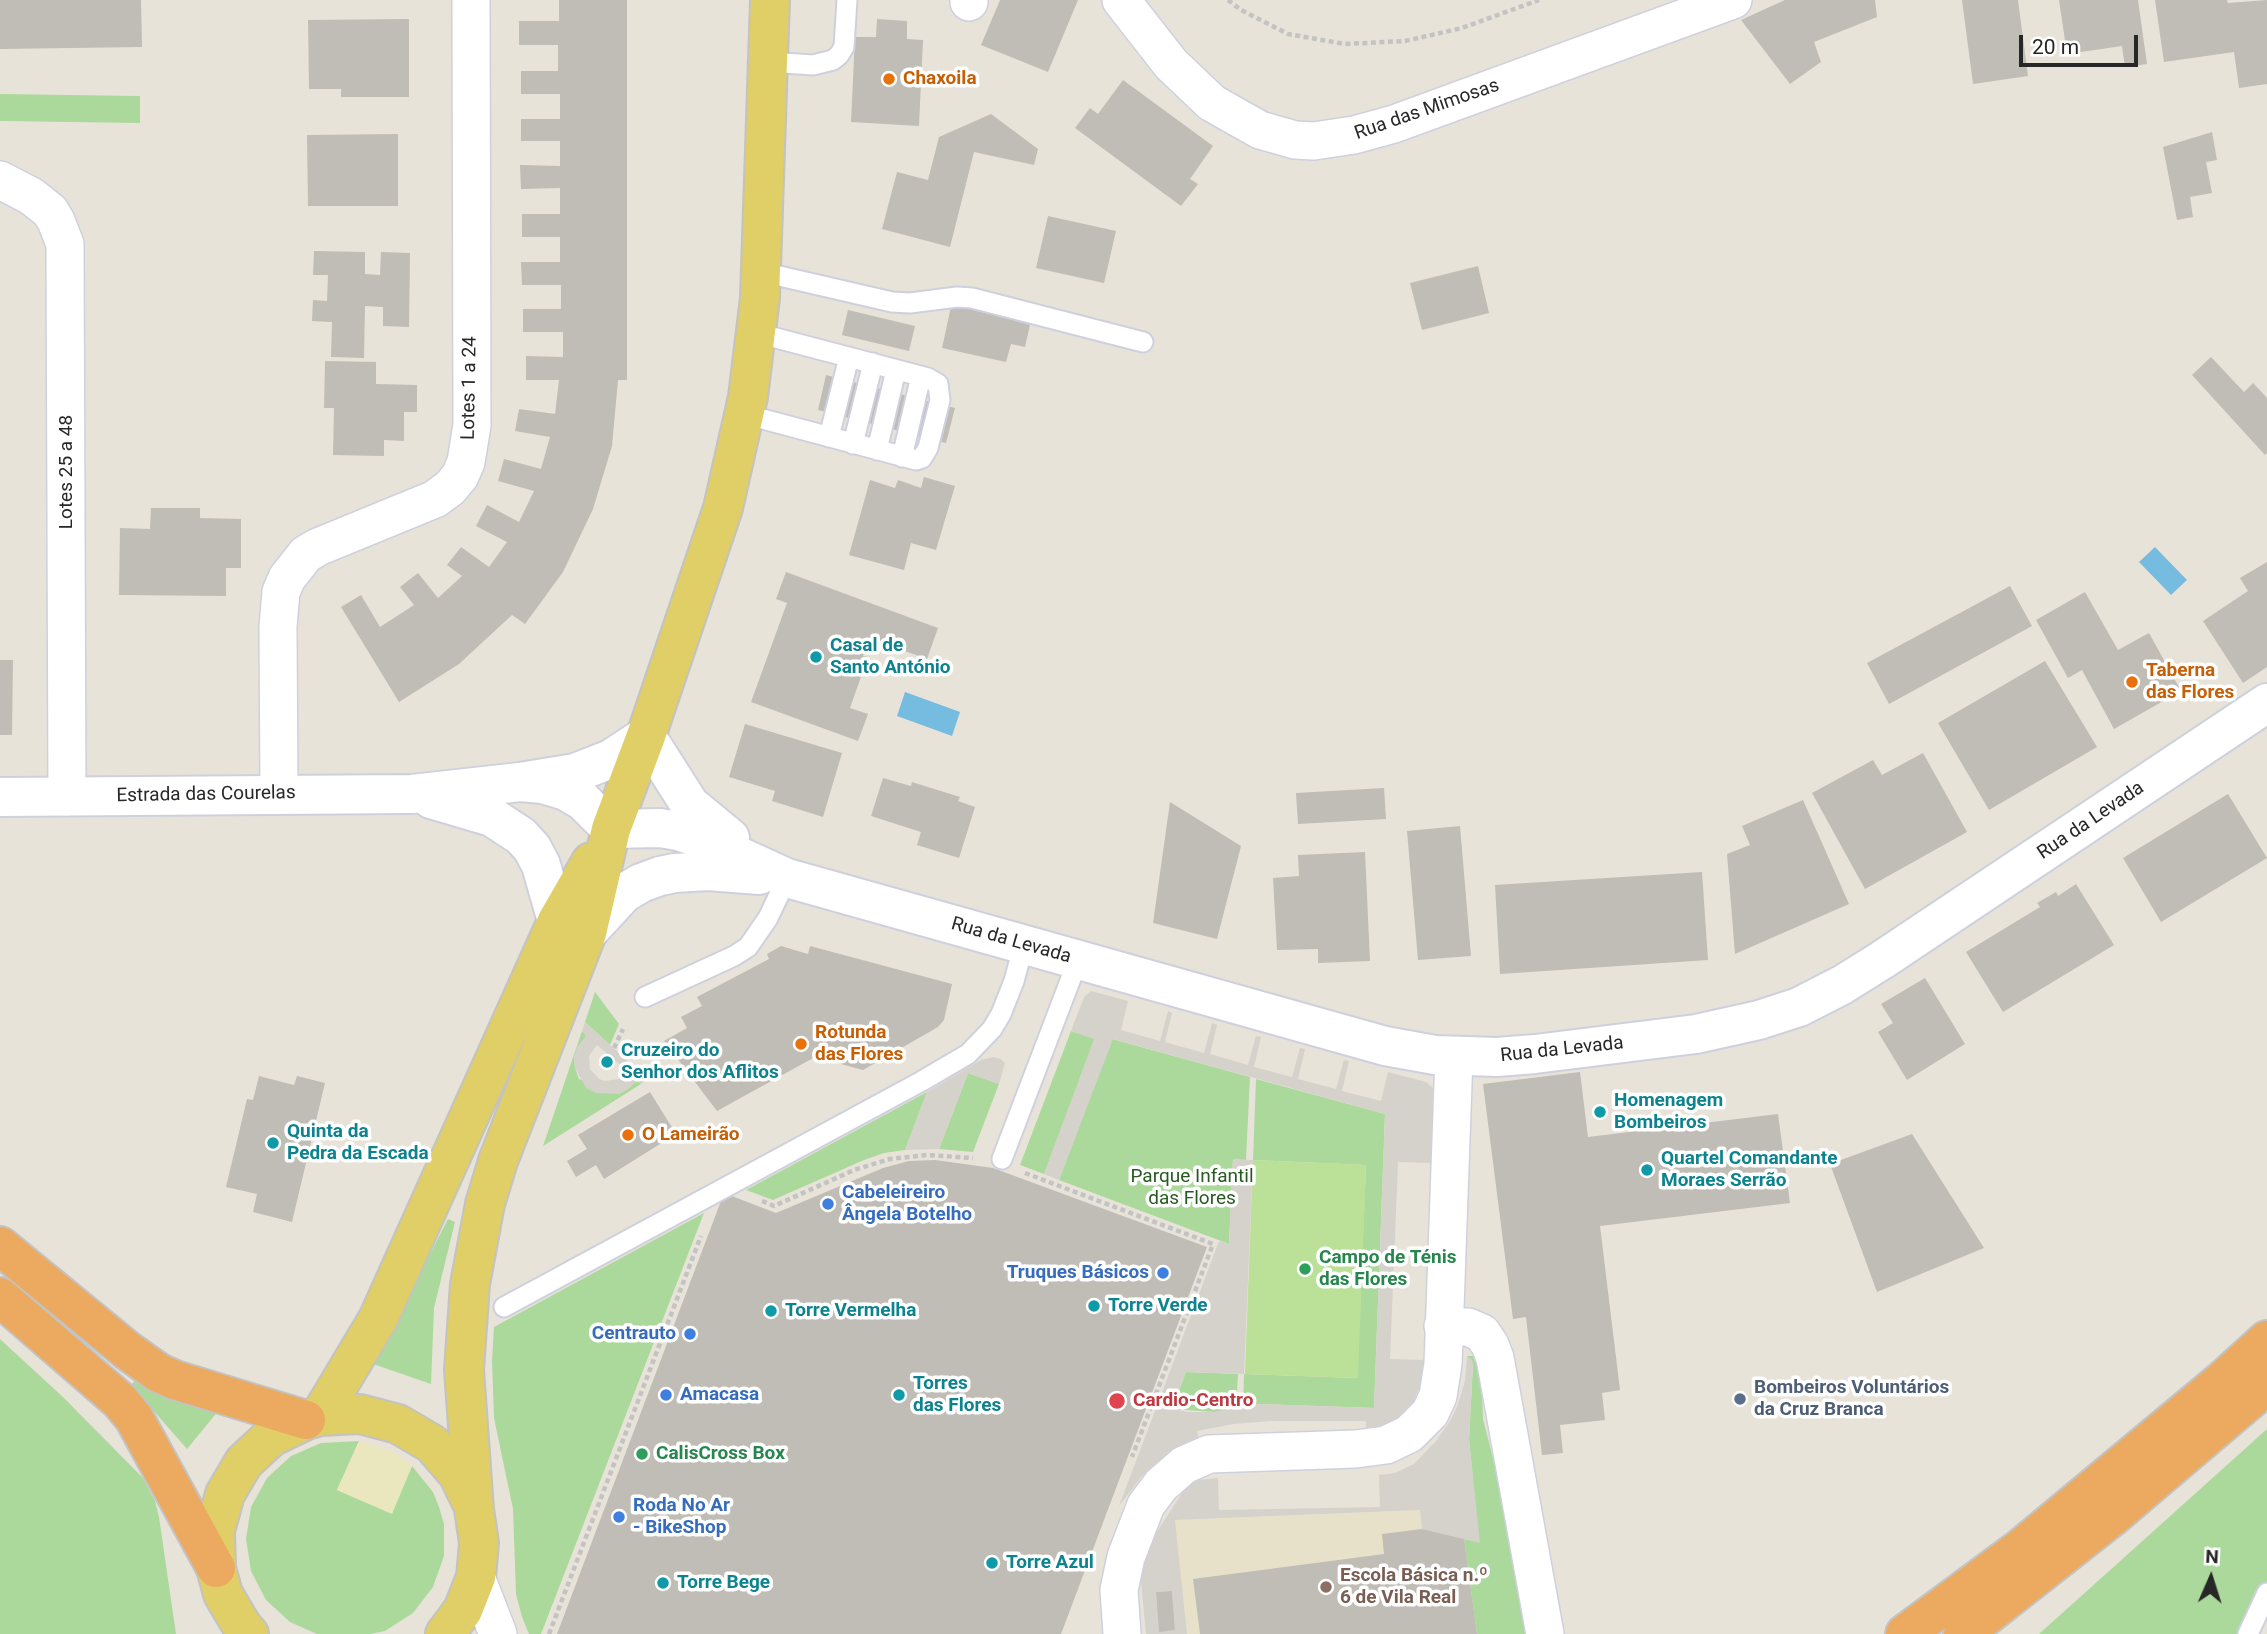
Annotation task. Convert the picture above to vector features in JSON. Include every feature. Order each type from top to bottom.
[{"type":"highway","points":[[0,1246],[128,1352],[159,1373],[175,1380],[313,1418]]},
{"type":"highway","points":[[0,1297],[120,1401],[134,1418],[219,1581]]},
{"type":"highway","points":[[1905,1634],[2020,1549],[2222,1381],[2267,1340]]},
{"type":"highway","points":[[1963,1634],[2113,1516],[2267,1385]]},
{"type":"main road","points":[[445,1634],[463,1610],[476,1577],[480,1543],[474,1509],[464,1370],[466,1316],[478,1234],[498,1161],[572,927],[646,736],[723,508],[744,414],[757,333],[762,272],[770,0]]},
{"type":"main road","points":[[313,1418],[378,1319],[572,927]]},
{"type":"main road","points":[[220,1634],[215,1531],[225,1494],[237,1473],[244,1462],[271,1437],[313,1418],[360,1414],[398,1424],[432,1444],[458,1474],[474,1509]]},
{"type":"main road","points":[[219,1581],[242,1626],[250,1634]]},
{"type":"street","name":"Lotes 1 a 24","points":[[279,795],[278,626],[281,592],[287,578],[306,554],[317,547],[435,499],[450,488],[460,476],[466,462],[472,425],[471,0]]},
{"type":"street","name":"Rua das Mimosas","points":[[1121,0],[1171,64],[1212,103],[1260,130],[1314,141],[1354,135],[1394,124],[1733,0]]},
{"type":"street","name":"Lotes 25 a 48","points":[[0,180],[31,196],[50,211],[62,232],[66,256],[67,797]]},
{"type":"street","name":"Rua da Levada","points":[[787,878],[1385,1046],[1423,1054],[1454,1056],[1528,1055],[1671,1038],[1738,1025],[1799,1007],[1882,960],[2267,703]]},
{"type":"street","points":[[412,794],[520,782],[588,769],[621,754],[646,736],[694,810],[787,878]]},
{"type":"street","points":[[520,782],[542,784],[566,791],[583,801],[611,829],[660,828],[678,831],[787,878]]},
{"type":"street","name":"Estrada das Courelas","points":[[0,797],[412,794]]},
{"type":"street","points":[[412,794],[483,813],[515,830],[537,856],[572,927],[602,914],[624,893],[660,876],[708,871],[787,878]]},
{"type":"street","points":[[1122,1634],[1119,1590],[1123,1565],[1146,1505],[1161,1485],[1184,1465],[1209,1454],[1372,1448],[1401,1439],[1424,1421],[1438,1396],[1443,1364],[1454,1056]]},
{"type":"street","points":[[1443,1325],[1468,1328],[1482,1334],[1495,1358],[1545,1634]]},
{"type":"street","points":[[476,1577],[498,1634]]},
{"type":"lane","points":[[768,62],[813,65],[833,60],[844,47],[847,0]]},
{"type":"lane","points":[[762,272],[892,302],[972,298],[1143,342]]},
{"type":"lane","points":[[744,414],[909,459],[922,458],[930,443],[941,395],[938,384],[933,380],[757,333]]},
{"type":"lane","points":[[828,437],[849,357]]},
{"type":"lane","points":[[853,444],[873,363]]},
{"type":"lane","points":[[877,450],[896,370]]},
{"type":"lane","points":[[645,997],[748,947],[768,918],[787,878]]},
{"type":"lane","points":[[504,1307],[968,1054],[980,1043],[1001,1014],[1024,944]]},
{"type":"lane","points":[[1000,1163],[1078,960]]},
{"type":"lane","points":[[2248,1634],[2267,1593]]},
{"type":"path","points":[[1228,0],[1241,10],[1288,34],[1345,44],[1405,41],[1462,28],[1539,0]]},
{"type":"path","points":[[614,1048],[623,1029]]},
{"type":"path","points":[[751,1197],[774,1206],[872,1163],[899,1157],[944,1155],[1000,1163],[1213,1244],[1142,1432]]},
{"type":"path","points":[[549,1634],[702,1233]]},
{"type":"shaded area","points":[[1091,991],[1128,1001],[1121,1030],[1160,1041],[1168,1011],[1172,1013],[1165,1042],[1204,1053],[1212,1023],[1217,1025],[1210,1054],[1248,1065],[1256,1036],[1261,1037],[1254,1067],[1292,1077],[1300,1048],[1305,1049],[1298,1079],[1336,1089],[1344,1060],[1349,1061],[1342,1091],[1381,1101],[1388,1072],[1426,1082],[1433,1088],[1431,1163],[1398,1162],[1390,1359],[1424,1360],[1423,1378],[1413,1403],[1390,1426],[1366,1431],[1366,1421],[1271,1421],[1197,1431],[1199,1441],[1177,1449],[1155,1464],[1141,1477],[1119,1506],[1219,1241],[1229,1244],[1233,1159],[1253,1160],[1244,1374],[1186,1372],[1172,1409],[1215,1412],[1260,1404],[1374,1408],[1385,1114],[1113,1039],[1059,1180],[1044,1174],[1094,1039],[1071,1031],[1084,997]]},
{"type":"shaded area","points":[[585,1022],[649,1079],[641,1084],[637,1080],[619,1094],[596,1093],[586,1088],[575,1068],[574,1057],[577,1047],[586,1036],[582,1031]],"holes":[[[597,1045],[626,1070],[619,1079],[599,1079],[590,1069],[589,1056]]]},
{"type":"shaded area","points":[[993,1057],[1005,1063],[999,1084],[968,1073],[939,1149],[905,1150],[927,1092],[981,1060]]},
{"type":"shaded area","points":[[1467,1356],[1473,1364],[1469,1439],[1480,1543],[1422,1529],[1420,1510],[1175,1520],[1187,1634],[1146,1634],[1140,1572],[1147,1547],[1186,1487],[1199,1480],[1218,1478],[1219,1510],[1380,1507],[1379,1475],[1395,1473],[1414,1464],[1436,1441],[1457,1407],[1465,1381]],"holes":[[[1172,1591],[1175,1630],[1159,1631],[1156,1592]]]},
{"type":"shaded area","name":"Escola Básica n.º 6 de Vila Real","points":[[1420,1510],[1477,1634],[1187,1634],[1174,1520]]},
{"type":"green space","points":[[0,94],[140,96],[140,123],[0,121]]},
{"type":"green space","points":[[595,992],[619,1024],[610,1045],[585,1022]]},
{"type":"green space","points":[[582,1031],[587,1035],[574,1057],[579,1079],[619,1094],[637,1080],[641,1084],[543,1146]]},
{"type":"green space","points":[[1071,1031],[1095,1039],[1044,1174],[1020,1165]]},
{"type":"green space","name":"Parque Infantil das Flores","points":[[1112,1039],[1250,1077],[1246,1160],[1233,1159],[1229,1244],[1059,1180]]},
{"type":"green space","points":[[968,1073],[999,1084],[973,1152],[939,1149]]},
{"type":"green space","points":[[1256,1079],[1385,1114],[1374,1408],[1260,1404],[1243,1406],[1244,1374],[1357,1378],[1366,1165],[1253,1160]]},
{"type":"green space","points":[[927,1092],[905,1150],[864,1160],[773,1200],[746,1190]]},
{"type":"green space","name":"Campo de Ténis das Flores","points":[[1253,1160],[1366,1165],[1358,1378],[1245,1374]]},
{"type":"green space","points":[[704,1213],[541,1634],[529,1634],[516,1594],[513,1509],[494,1418],[494,1327]]},
{"type":"green space","points":[[448,1219],[455,1222],[434,1308],[431,1384],[373,1364]]},
{"type":"green space","points":[[0,1339],[63,1397],[143,1478],[155,1501],[159,1517],[176,1634],[0,1634]]},
{"type":"green space","points":[[1467,1356],[1475,1356],[1481,1366],[1483,1419],[1504,1501],[1530,1634],[1477,1634],[1464,1539],[1479,1542],[1469,1439],[1473,1364]]},
{"type":"green space","points":[[1186,1372],[1238,1374],[1236,1408],[1215,1412],[1172,1409]]},
{"type":"green space","points":[[138,1377],[219,1410],[187,1449],[131,1385]]},
{"type":"green space","points":[[2267,1429],[2267,1616],[2255,1634],[2039,1634]]},
{"type":"green space","points":[[359,1441],[337,1490],[391,1513],[412,1466],[433,1492],[439,1507],[444,1524],[444,1556],[433,1587],[413,1613],[385,1631],[370,1634],[317,1634],[290,1622],[266,1600],[251,1571],[246,1539],[251,1507],[267,1478],[291,1456],[321,1443]]},
{"type":"sand","points":[[359,1441],[394,1452],[412,1466],[392,1514],[337,1490]]},
{"type":"water","points":[[2155,547],[2187,580],[2171,595],[2139,562]]},
{"type":"water","points":[[905,692],[960,712],[952,736],[897,716]]},
{"type":"building","points":[[0,0],[141,0],[142,47],[0,49]]},
{"type":"building","points":[[559,0],[627,0],[627,380],[618,380],[612,446],[593,509],[563,572],[525,624],[512,615],[459,664],[399,702],[341,607],[361,595],[380,627],[414,605],[400,587],[418,573],[438,598],[462,576],[447,565],[461,547],[489,567],[507,542],[476,526],[487,505],[519,522],[534,491],[498,481],[504,459],[541,469],[550,437],[515,431],[519,409],[555,414],[559,380],[526,380],[526,356],[563,357],[563,332],[523,332],[523,309],[561,309],[561,285],[522,285],[521,262],[560,262],[560,237],[522,237],[522,214],[560,214],[560,188],[521,189],[520,165],[560,166],[560,141],[521,141],[521,119],[560,119],[560,94],[521,94],[521,71],[558,71],[558,45],[519,45],[519,21],[559,21]]},
{"type":"building","points":[[1000,0],[1078,0],[1048,72],[981,45]]},
{"type":"building","points":[[1785,0],[1875,0],[1877,17],[1814,42],[1821,62],[1790,84],[1741,20]]},
{"type":"building","points":[[1962,0],[2018,0],[2028,76],[1973,84]]},
{"type":"building","points":[[2059,0],[2138,0],[2147,64],[2125,67],[2122,46],[2067,54]]},
{"type":"building","points":[[2155,0],[2227,0],[2228,3],[2267,0],[2267,84],[2239,88],[2234,52],[2164,62]]},
{"type":"building","points":[[409,19],[409,97],[341,97],[341,89],[309,89],[308,20]]},
{"type":"building","points":[[877,19],[907,21],[907,39],[923,40],[919,126],[851,122],[855,37],[876,37]]},
{"type":"building","points":[[1123,80],[1213,146],[1190,179],[1198,184],[1181,206],[1075,128],[1090,108],[1098,114]]},
{"type":"building","points":[[991,114],[1038,149],[1034,165],[974,152],[950,247],[882,229],[897,172],[928,180],[939,137]]},
{"type":"building","points":[[2212,132],[2217,160],[2206,162],[2212,193],[2190,197],[2193,217],[2177,220],[2163,147]]},
{"type":"building","points":[[398,134],[398,206],[308,206],[307,135]]},
{"type":"building","points":[[1048,216],[1116,231],[1104,283],[1036,268]]},
{"type":"building","points":[[314,251],[365,252],[365,274],[380,275],[381,252],[410,253],[409,327],[383,326],[383,307],[365,306],[364,358],[331,357],[332,322],[312,321],[313,300],[327,301],[328,275],[313,275]]},
{"type":"building","points":[[1478,266],[1489,313],[1422,330],[1410,283]]},
{"type":"building","points":[[952,302],[1031,320],[1025,347],[1011,344],[1006,362],[942,348]]},
{"type":"building","points":[[848,310],[915,326],[909,351],[842,335]]},
{"type":"building","points":[[2211,357],[2244,392],[2253,383],[2267,398],[2265,455],[2192,375]]},
{"type":"building","points":[[325,361],[376,362],[376,384],[417,385],[417,412],[404,412],[404,441],[384,440],[384,456],[333,455],[334,408],[324,408]]},
{"type":"building","points":[[826,375],[955,408],[946,443],[818,410]]},
{"type":"building","points":[[924,477],[955,486],[936,550],[911,543],[904,570],[849,555],[870,480],[895,488],[898,480],[921,488]]},
{"type":"building","points":[[151,508],[200,508],[200,518],[241,519],[241,568],[226,568],[226,596],[119,595],[120,528],[150,529]]},
{"type":"building","points":[[2267,562],[2267,667],[2243,683],[2203,621],[2248,591],[2240,578]]},
{"type":"building","name":"Casal de Santo António","points":[[786,572],[938,628],[927,659],[869,638],[863,656],[868,657],[850,708],[868,714],[858,741],[751,702],[787,603],[776,599]]},
{"type":"building","points":[[2010,586],[2032,626],[1889,704],[1867,663]]},
{"type":"building","points":[[2085,592],[2118,650],[2149,633],[2181,691],[2114,729],[2082,670],[2068,678],[2036,620]]},
{"type":"building","points":[[0,660],[13,660],[12,735],[0,735]]},
{"type":"building","points":[[2045,661],[2097,747],[1989,810],[1938,723]]},
{"type":"building","points":[[745,724],[842,753],[823,817],[772,801],[775,791],[729,777]]},
{"type":"building","points":[[1923,753],[1967,832],[1865,889],[1812,793],[1873,760],[1882,775]]},
{"type":"building","points":[[883,778],[911,786],[912,782],[960,797],[958,801],[975,807],[959,858],[917,845],[921,832],[871,816]]},
{"type":"building","points":[[1384,788],[1386,819],[1298,824],[1296,793]]},
{"type":"building","points":[[2228,794],[2267,858],[2161,922],[2123,858]]},
{"type":"building","points":[[1803,800],[1849,904],[1735,954],[1727,854],[1750,845],[1742,826]]},
{"type":"building","points":[[1170,802],[1241,846],[1217,939],[1153,923]]},
{"type":"building","points":[[1460,826],[1471,956],[1418,960],[1407,831]]},
{"type":"building","points":[[1365,852],[1370,961],[1318,963],[1318,949],[1277,950],[1273,878],[1299,876],[1298,855]]},
{"type":"building","points":[[1702,872],[1708,960],[1500,974],[1495,885]]},
{"type":"building","points":[[2076,884],[2114,945],[2003,1012],[1966,952],[2040,907],[2037,903],[2056,892],[2058,896]]},
{"type":"building","points":[[781,946],[808,954],[810,946],[952,984],[944,1020],[938,1027],[863,1070],[815,1057],[717,1111],[664,1041],[687,1028],[681,1017],[702,1006],[697,997],[769,959],[767,954]]},
{"type":"building","points":[[1925,978],[1965,1044],[1907,1080],[1878,1032],[1893,1023],[1881,1004]]},
{"type":"building","points":[[1580,1072],[1588,1137],[1778,1114],[1790,1203],[1600,1226],[1620,1390],[1602,1393],[1605,1420],[1560,1425],[1563,1453],[1542,1455],[1526,1317],[1513,1319],[1483,1084]]},
{"type":"building","name":"Quinta da Pedra da Escada","points":[[259,1076],[294,1085],[297,1076],[325,1083],[292,1222],[253,1212],[257,1194],[226,1187],[247,1099],[253,1100]]},
{"type":"building","points":[[650,1092],[676,1134],[604,1179],[596,1165],[576,1177],[567,1161],[587,1149],[578,1135]]},
{"type":"building","points":[[1912,1134],[1984,1248],[1877,1292],[1830,1164]]},
{"type":"building","name":"Torres das Flores","points":[[935,1160],[993,1168],[1207,1247],[1061,1634],[557,1634],[724,1193],[776,1213],[883,1168],[909,1161]]},
{"type":"building","name":"Escola Básica n.º 6 de Vila Real","points":[[1422,1529],[1464,1539],[1477,1634],[1200,1634],[1193,1579],[1384,1554],[1382,1534]]},
{"type":"building","points":[[1172,1591],[1175,1630],[1159,1632],[1156,1592]]},
{"type":"place","name":"Chaxoila","points":[[889,79]]},
{"type":"place","name":"Casal de Santo António","points":[[816,657]]},
{"type":"place","name":"Taberna das Flores","points":[[2132,682]]},
{"type":"place","name":"Rotunda das Flores","points":[[801,1044]]},
{"type":"place","name":"Cruzeiro do Senhor dos Aflitos","points":[[607,1062]]},
{"type":"place","name":"Homenagem Bombeiros","points":[[1600,1112]]},
{"type":"place","name":"O Lameirão","points":[[628,1135]]},
{"type":"place","name":"Quinta da Pedra da Escada","points":[[273,1143]]},
{"type":"place","name":"Quartel Comandante Moraes Serrão","points":[[1647,1170]]},
{"type":"place","name":"Cabeleireiro Ângela Botelho","points":[[828,1204]]},
{"type":"place","name":"Campo de Ténis das Flores","points":[[1305,1269]]},
{"type":"place","name":"Truques Básicos","points":[[1163,1273]]},
{"type":"place","name":"Torre Verde","points":[[1094,1306]]},
{"type":"place","name":"Torre Vermelha","points":[[771,1311]]},
{"type":"place","name":"Centrauto","points":[[690,1334]]},
{"type":"place","name":"Amacasa","points":[[666,1395]]},
{"type":"place","name":"Torres das Flores","points":[[899,1395]]},
{"type":"place","name":"Bombeiros Voluntários da Cruz Branca","points":[[1740,1399]]},
{"type":"place","name":"Cardio-Centro","points":[[1117,1401]]},
{"type":"place","name":"CalisCross Box","points":[[642,1454]]},
{"type":"place","name":"Roda No Ar - BikeShop","points":[[619,1517]]},
{"type":"place","name":"Torre Azul","points":[[992,1563]]},
{"type":"place","name":"Torre Bege","points":[[663,1583]]},
{"type":"place","name":"Escola Básica n.º 6 de Vila Real","points":[[1326,1587]]}]
